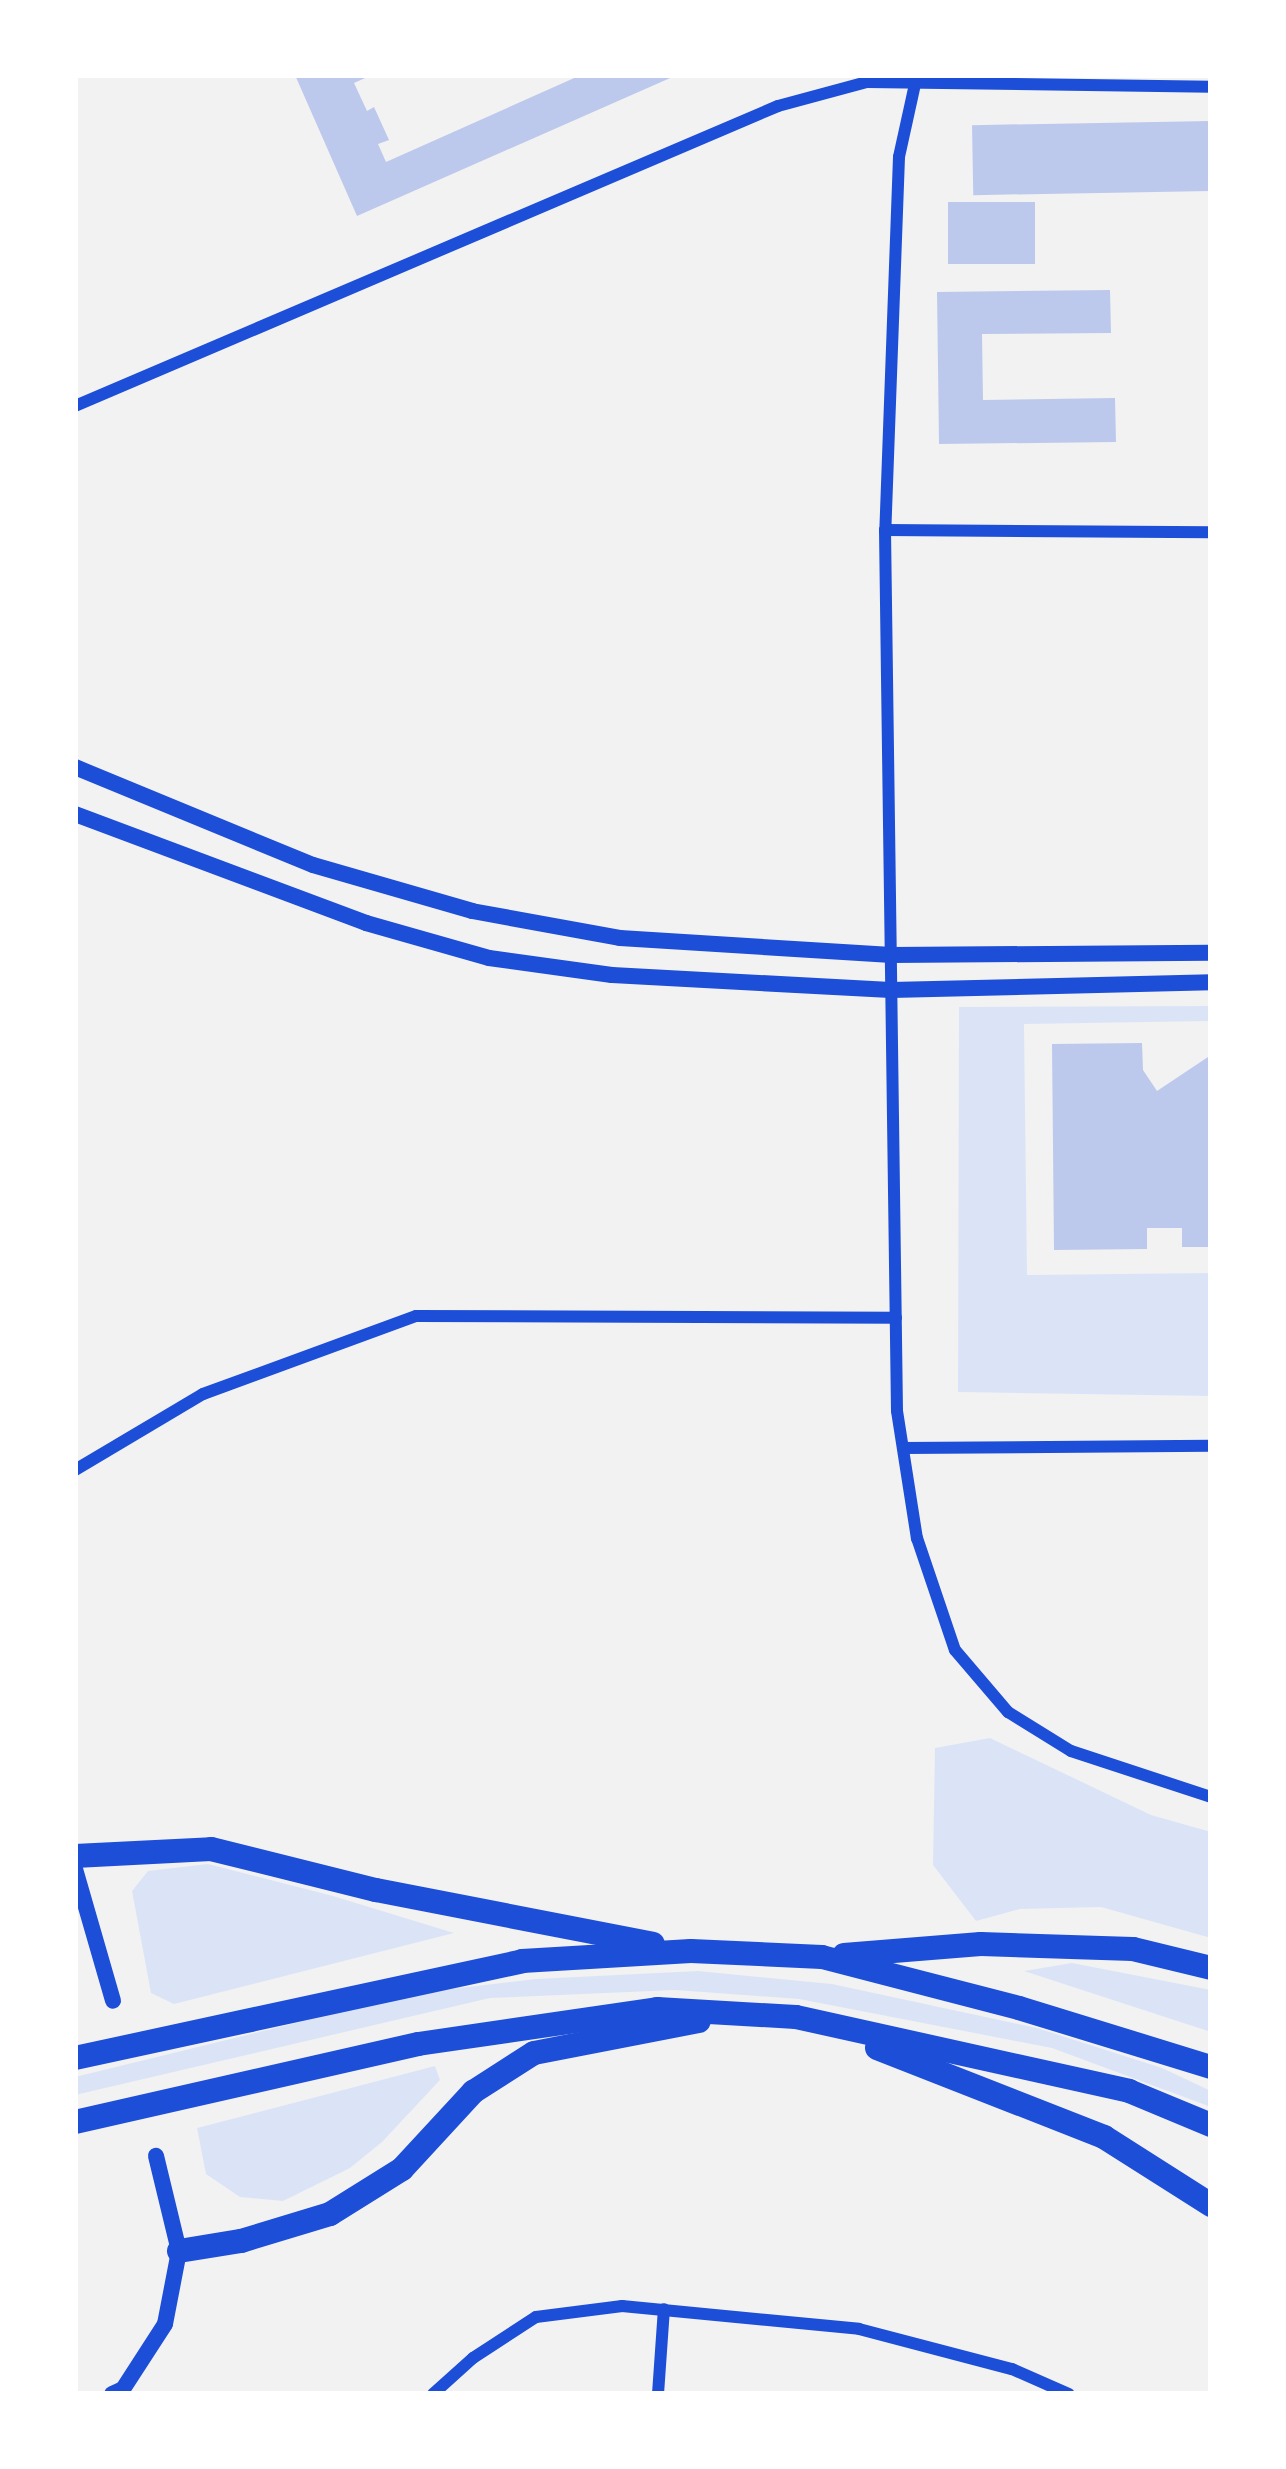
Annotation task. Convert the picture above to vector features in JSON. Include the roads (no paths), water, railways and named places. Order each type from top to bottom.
[{"type":"highway","points":[[75,1856],[211,1849],[376,1890],[691,1951]]},
{"type":"highway","points":[[75,2058],[522,1961],[691,1951],[821,1957],[981,1944],[1133,1949],[1211,1968]]},
{"type":"highway","points":[[821,1957],[1019,2008],[1211,2067]]},
{"type":"highway","points":[[75,2122],[418,2044],[657,2009],[796,2017],[1129,2091],[1211,2126]]},
{"type":"highway","points":[[179,2251],[242,2241],[330,2214],[402,2169],[473,2092],[534,2054],[737,2014]]},
{"type":"highway","points":[[796,2017],[1104,2138],[1211,2205]]},
{"type":"street","points":[[916,78],[899,157],[885,530],[896,1318],[903,1448],[917,1538],[956,1650],[1008,1712],[1071,1751],[1211,1797]]},
{"type":"street","points":[[75,406],[778,106],[867,82],[916,78],[1211,87]]},
{"type":"street","points":[[885,530],[1211,532]]},
{"type":"street","points":[[75,767],[313,865],[472,911],[620,938],[891,956],[1211,953]]},
{"type":"street","points":[[75,814],[366,923],[489,958],[611,975],[891,990],[1211,982]]},
{"type":"street","points":[[75,1470],[202,1394],[416,1316],[896,1318]]},
{"type":"street","points":[[903,1448],[1211,1446]]},
{"type":"street","points":[[75,1869],[113,2002]]},
{"type":"street","points":[[112,2394],[123,2389],[165,2324],[179,2251],[156,2156]]},
{"type":"street","points":[[433,2394],[473,2358],[536,2317],[622,2306],[859,2329],[1012,2369],[1069,2394]]},
{"type":"street","points":[[658,2394],[664,2308]]}]
